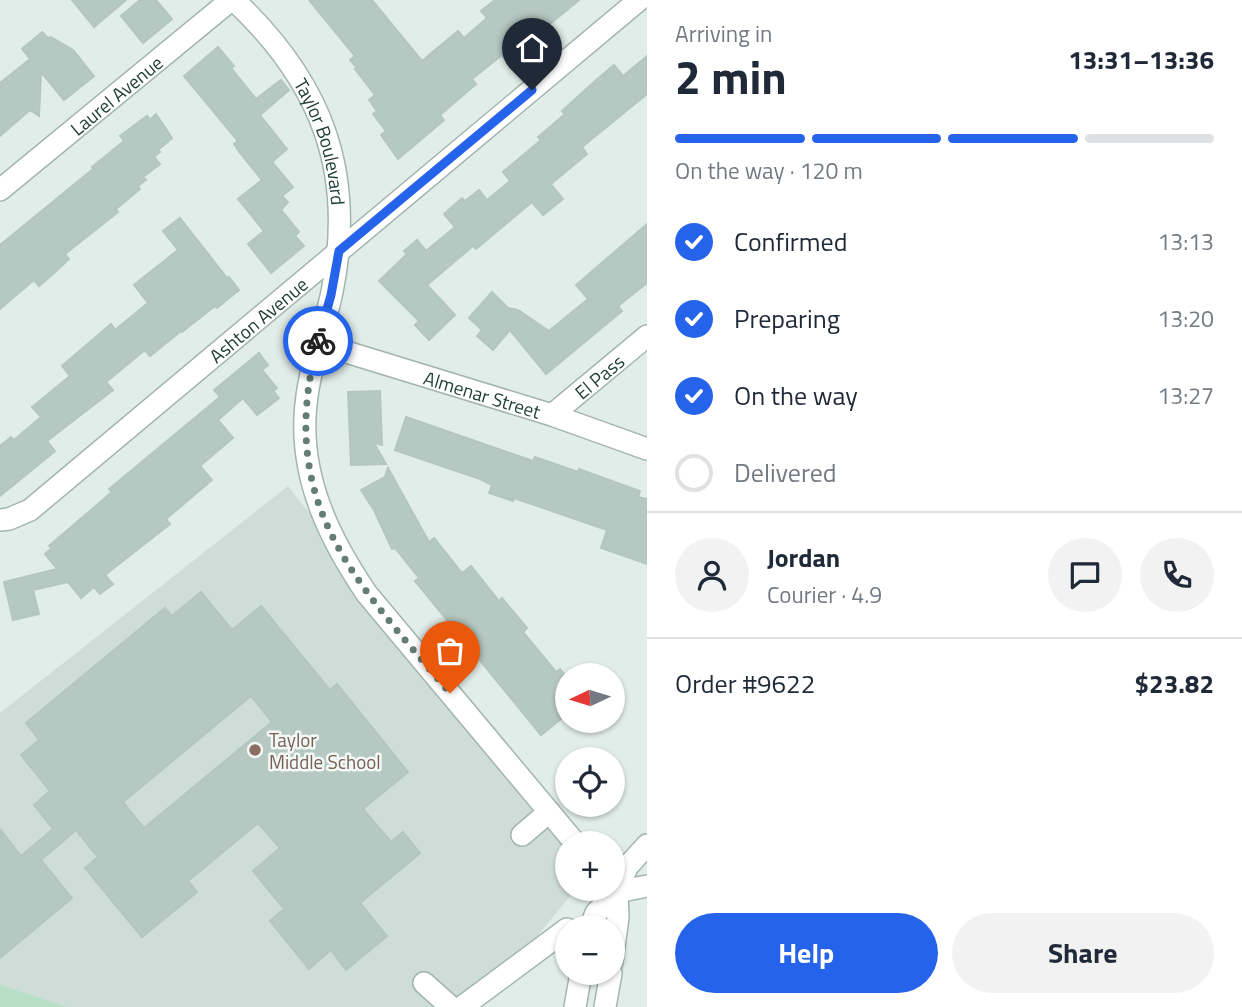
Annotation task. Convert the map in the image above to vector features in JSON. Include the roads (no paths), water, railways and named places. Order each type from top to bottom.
[{"type":"street","name":"Laurel Avenue","points":[[0,190],[233,0]]},
{"type":"street","name":"Taylor Boulevard","points":[[233,0],[259,23],[304,83],[322,121],[334,163],[341,206],[339,251],[331,295],[308,380],[305,419],[307,454],[314,490],[327,526],[345,562],[367,594],[565,831]]},
{"type":"street","name":"Ashton Avenue","points":[[0,520],[30,510],[639,0]]},
{"type":"street","name":"El Pass","points":[[552,415],[647,335]]},
{"type":"street","name":"Almenar Street","points":[[317,343],[552,415],[647,449]]},
{"type":"street","points":[[522,835],[549,812]]},
{"type":"street","points":[[625,871],[647,845]]},
{"type":"street","points":[[625,889],[647,886]]},
{"type":"street","points":[[584,915],[601,901]]},
{"type":"street","points":[[596,915],[606,901]]},
{"type":"street","points":[[462,1007],[555,938]]},
{"type":"street","points":[[424,982],[452,1007]]},
{"type":"street","points":[[575,1007],[579,985]]},
{"type":"street","points":[[604,1007],[609,985]]},
{"type":"place","name":"Taylor Middle School","points":[[255,750]]}]
